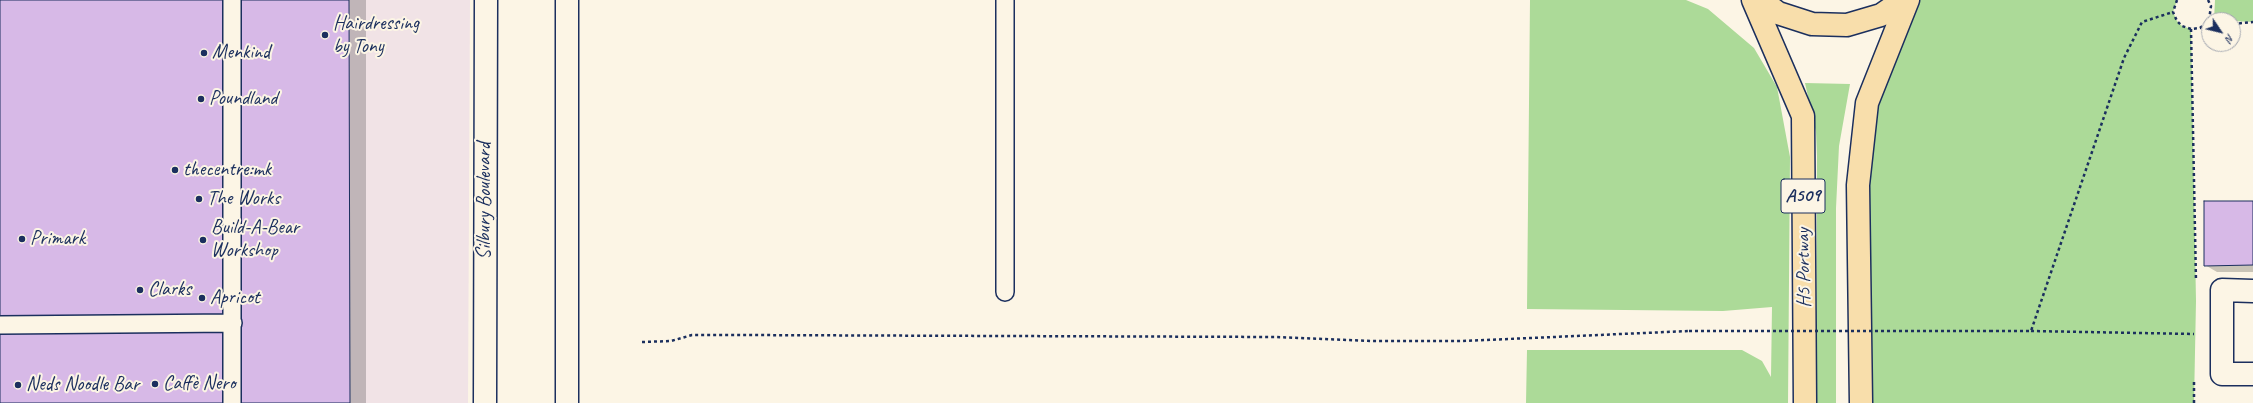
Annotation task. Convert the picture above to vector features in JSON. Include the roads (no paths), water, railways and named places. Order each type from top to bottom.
[{"type":"main road","name":"H5 Portway","points":[[1753,0],[1803,116],[1805,403]]},
{"type":"main road","points":[[1761,0],[1778,13],[1812,24],[1847,25],[1881,15],[1903,0]]},
{"type":"main road","points":[[1861,403],[1858,185],[1867,103],[1908,0]]},
{"type":"street","name":"Silbury Boulevard","points":[[485,403],[486,0]]},
{"type":"street","points":[[567,0],[567,403]]},
{"type":"street","points":[[2253,291],[2222,290],[2222,374],[2253,374]]},
{"type":"lane","points":[[232,0],[232,403]]},
{"type":"lane","points":[[1005,0],[1005,292]]},
{"type":"lane","points":[[0,325],[233,323]]},
{"type":"place","name":"Hairdressing by Tony","points":[[325,35]]},
{"type":"place","name":"Menkind","points":[[204,53]]},
{"type":"place","name":"Poundland","points":[[201,99]]},
{"type":"place","name":"thecentre:mk","points":[[175,170]]},
{"type":"place","name":"The Works","points":[[199,199]]},
{"type":"place","name":"Primark","points":[[22,239]]},
{"type":"place","name":"Build-A-Bear Workshop","points":[[203,240]]},
{"type":"place","name":"Clarks","points":[[140,290]]},
{"type":"place","name":"Apricot","points":[[202,298]]},
{"type":"place","name":"Caffè Nero","points":[[155,384]]},
{"type":"place","name":"Neds Noodle Bar","points":[[18,385]]}]
